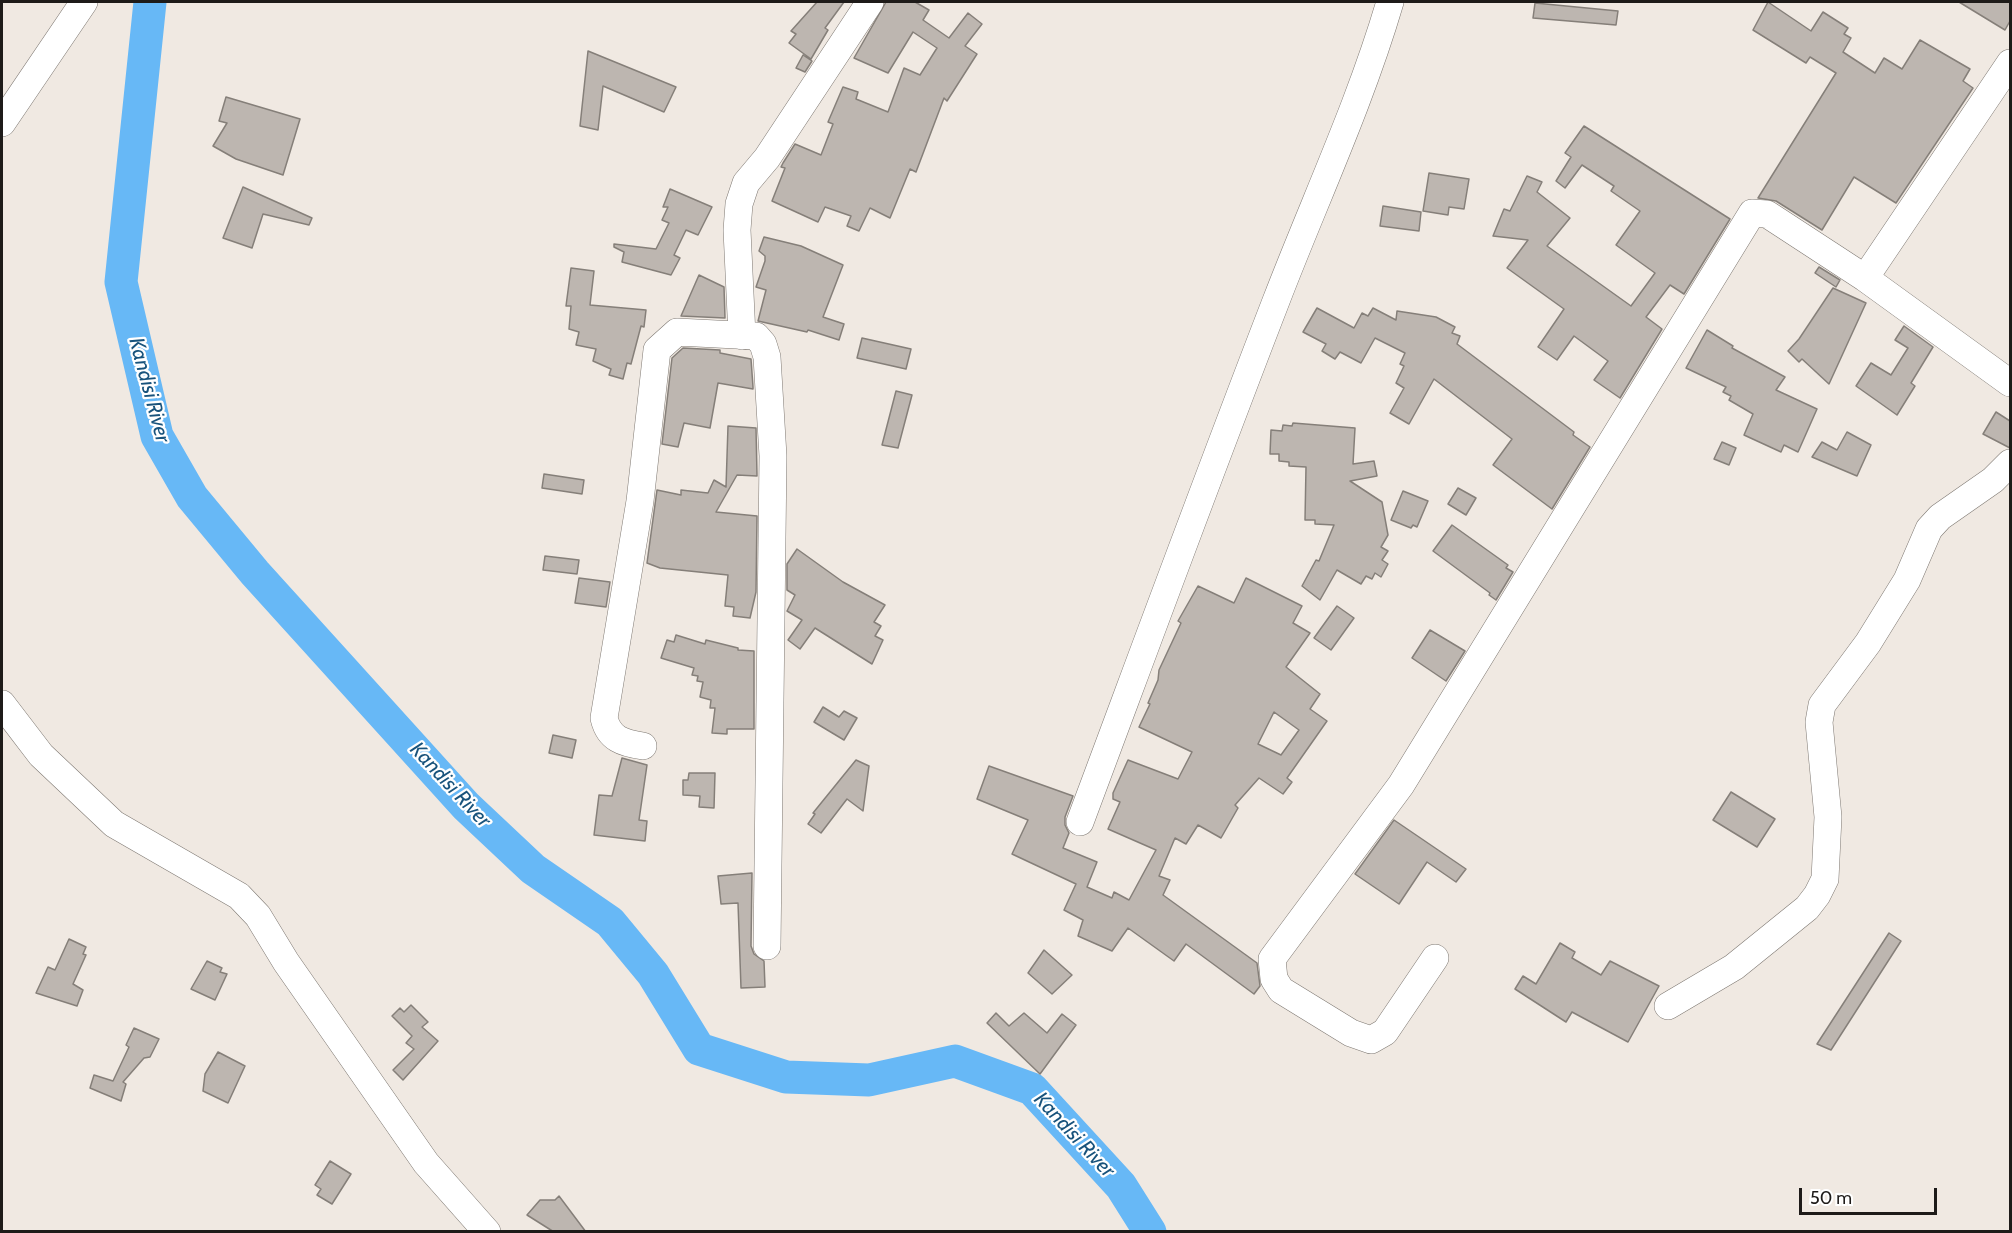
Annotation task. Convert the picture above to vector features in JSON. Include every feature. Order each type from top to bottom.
[{"type":"street","points":[[2,123],[84,2]]},
{"type":"street","points":[[742,336],[737,230],[739,204],[746,183],[767,158],[870,2]]},
{"type":"street","points":[[1080,822],[1225,432],[1298,243],[1373,62],[1390,2]]},
{"type":"street","points":[[1865,278],[2010,63]]},
{"type":"street","points":[[1436,958],[1385,1032],[1371,1040],[1352,1033],[1281,990],[1274,979],[1272,960],[1401,785],[1513,598],[1752,213],[1767,214],[1865,278],[2010,383]]},
{"type":"street","points":[[643,746],[623,743],[615,738],[606,726],[604,718],[640,501],[657,350],[677,332],[756,336],[763,344],[767,357],[773,456],[767,946]]},
{"type":"street","points":[[1668,1006],[1734,967],[1807,908],[1817,896],[1825,879],[1828,817],[1818,722],[1822,705],[1868,643],[1907,580],[1929,529],[1940,517],[1993,480],[2010,463]]},
{"type":"street","points":[[2,704],[41,755],[114,824],[239,896],[258,916],[286,962],[426,1163],[487,1232]]},
{"type":"building","points":[[817,2],[844,2],[825,28],[828,30],[811,59],[789,43],[796,34],[791,31]]},
{"type":"building","points":[[886,2],[915,2],[929,10],[923,20],[949,38],[968,13],[982,24],[965,46],[977,54],[947,101],[944,98],[916,172],[910,169],[890,218],[870,208],[859,231],[847,226],[851,216],[825,207],[818,222],[772,201],[785,168],[781,167],[795,144],[821,155],[833,124],[828,122],[843,87],[858,92],[856,99],[888,112],[904,68],[920,75],[937,48],[913,32],[888,73],[854,58]]},
{"type":"building","points":[[1768,2],[1811,31],[1823,12],[1848,28],[1844,34],[1851,38],[1843,52],[1875,73],[1884,58],[1902,69],[1920,40],[1970,69],[1963,81],[1973,88],[1896,203],[1854,177],[1822,230],[1776,201],[1758,198],[1836,73],[1810,57],[1806,63],[1753,30]]},
{"type":"building","points":[[1959,2],[2010,2],[2010,21],[2005,30]]},
{"type":"building","points":[[1535,3],[1618,11],[1616,25],[1533,18]]},
{"type":"building","points":[[588,51],[676,87],[664,112],[603,86],[598,130],[580,126]]},
{"type":"building","points":[[803,55],[812,61],[805,72],[796,68]]},
{"type":"building","points":[[226,97],[300,119],[283,175],[236,159],[213,146],[227,123],[219,121]]},
{"type":"building","points":[[1584,126],[1730,219],[1684,294],[1670,285],[1646,317],[1662,329],[1620,398],[1594,380],[1608,361],[1574,336],[1557,360],[1538,347],[1564,309],[1507,268],[1528,240],[1493,236],[1504,209],[1510,211],[1527,176],[1542,182],[1537,192],[1570,218],[1547,246],[1631,306],[1655,273],[1616,245],[1640,211],[1611,191],[1614,186],[1582,165],[1565,188],[1556,181],[1571,157],[1565,153]]},
{"type":"building","points":[[1429,173],[1469,179],[1464,209],[1449,207],[1448,215],[1423,211]]},
{"type":"building","points":[[243,187],[312,218],[309,225],[263,214],[252,248],[223,238]]},
{"type":"building","points":[[670,189],[712,207],[698,235],[686,230],[674,255],[680,258],[671,275],[622,262],[624,252],[614,247],[614,244],[656,249],[669,223],[662,220],[668,207],[663,207]]},
{"type":"building","points":[[1383,206],[1421,212],[1419,231],[1380,226]]},
{"type":"building","points":[[764,237],[801,246],[843,265],[823,317],[844,324],[839,340],[808,330],[807,332],[758,321],[766,290],[756,287],[765,261],[765,256],[759,251]]},
{"type":"building","points":[[1819,267],[1840,280],[1836,287],[1815,273]]},
{"type":"building","points":[[571,268],[594,271],[590,305],[646,310],[644,327],[641,326],[631,364],[627,363],[623,379],[609,375],[611,369],[593,361],[596,349],[576,345],[579,332],[569,329],[571,306],[566,306]]},
{"type":"building","points":[[699,275],[724,287],[725,318],[681,316]]},
{"type":"building","points":[[1833,288],[1866,303],[1829,384],[1802,359],[1799,362],[1788,351],[1799,339]]},
{"type":"building","points":[[1317,308],[1354,328],[1362,313],[1368,316],[1373,308],[1396,320],[1397,311],[1436,317],[1455,327],[1452,333],[1460,336],[1457,344],[1574,432],[1573,435],[1590,447],[1552,509],[1493,465],[1512,439],[1434,379],[1409,424],[1390,413],[1404,388],[1396,383],[1404,366],[1400,364],[1405,353],[1375,338],[1361,363],[1340,352],[1335,359],[1322,351],[1326,344],[1303,332]]},
{"type":"building","points":[[1904,326],[1933,347],[1911,383],[1915,386],[1897,415],[1856,386],[1871,363],[1891,375],[1908,348],[1895,340]]},
{"type":"building","points":[[1707,330],[1733,346],[1732,348],[1785,377],[1776,390],[1817,409],[1798,452],[1784,445],[1781,452],[1744,435],[1753,414],[1729,400],[1731,396],[1723,392],[1726,387],[1686,368]]},
{"type":"building","points":[[862,338],[911,349],[906,369],[857,358]]},
{"type":"building","points":[[683,348],[720,350],[720,353],[751,359],[753,389],[718,383],[710,428],[684,423],[678,447],[662,444],[672,358]]},
{"type":"building","points":[[896,391],[912,395],[898,448],[882,445]]},
{"type":"building","points":[[1996,412],[2010,421],[2010,448],[1983,434]]},
{"type":"building","points":[[1293,423],[1355,428],[1353,464],[1374,461],[1377,476],[1350,481],[1382,502],[1388,535],[1381,547],[1388,551],[1382,560],[1388,564],[1381,577],[1375,573],[1372,579],[1366,576],[1361,584],[1337,570],[1320,600],[1302,586],[1316,560],[1319,561],[1334,525],[1315,524],[1315,520],[1305,520],[1306,467],[1289,466],[1289,462],[1279,461],[1279,454],[1270,454],[1271,430],[1282,431],[1283,425],[1292,426]]},
{"type":"building","points":[[728,426],[756,428],[757,476],[737,475],[716,512],[757,516],[756,592],[750,618],[733,616],[734,607],[725,606],[728,575],[660,568],[647,563],[657,490],[681,495],[681,490],[708,493],[714,480],[726,487]]},
{"type":"building","points":[[1847,432],[1871,445],[1857,476],[1812,457],[1822,442],[1837,450]]},
{"type":"building","points":[[1722,442],[1736,448],[1729,465],[1714,459]]},
{"type":"building","points":[[544,474],[584,480],[582,494],[542,488]]},
{"type":"building","points":[[1458,488],[1476,498],[1466,515],[1448,504]]},
{"type":"building","points":[[1403,491],[1428,501],[1417,527],[1413,525],[1411,528],[1391,520]]},
{"type":"building","points":[[1452,525],[1508,565],[1506,568],[1513,572],[1496,600],[1489,595],[1490,593],[1433,551]]},
{"type":"building","points":[[797,549],[843,582],[885,605],[874,622],[881,626],[875,636],[883,640],[872,664],[815,628],[800,649],[788,640],[802,620],[787,611],[795,595],[787,590],[787,564]]},
{"type":"building","points":[[545,556],[579,560],[577,574],[543,570]]},
{"type":"building","points":[[579,578],[610,582],[606,607],[575,603]]},
{"type":"building","points":[[1246,578],[1302,606],[1293,623],[1310,633],[1286,667],[1320,694],[1310,709],[1327,721],[1287,778],[1292,782],[1283,794],[1259,778],[1235,805],[1238,808],[1221,838],[1198,825],[1186,844],[1175,838],[1159,876],[1170,880],[1163,895],[1257,963],[1260,986],[1254,994],[1186,944],[1174,961],[1128,928],[1112,951],[1078,936],[1083,920],[1064,910],[1076,884],[1012,854],[1028,820],[977,799],[989,766],[1073,796],[1065,817],[1065,825],[1069,833],[1063,848],[1097,862],[1087,887],[1112,898],[1114,892],[1129,900],[1156,850],[1108,829],[1120,802],[1113,799],[1113,793],[1128,760],[1178,779],[1192,752],[1139,727],[1150,704],[1148,703],[1158,680],[1159,670],[1181,623],[1178,621],[1198,586],[1234,603]],"holes":[[[1274,712],[1299,730],[1281,755],[1258,744]]]},
{"type":"building","points":[[1337,606],[1354,618],[1331,650],[1314,638]]},
{"type":"building","points":[[1430,630],[1465,651],[1446,681],[1412,658]]},
{"type":"building","points":[[676,635],[705,644],[706,640],[738,648],[738,650],[754,651],[754,729],[727,729],[727,734],[712,733],[715,708],[710,708],[711,700],[700,697],[703,682],[697,681],[698,676],[692,675],[694,668],[661,658],[667,640],[674,642]]},
{"type":"building","points":[[823,707],[839,717],[844,711],[857,718],[844,740],[814,722]]},
{"type":"building","points":[[553,735],[576,740],[572,758],[549,753]]},
{"type":"building","points":[[622,758],[647,765],[639,820],[647,821],[645,841],[594,835],[599,795],[612,796]]},
{"type":"building","points":[[856,760],[869,766],[863,811],[847,799],[821,833],[808,824],[815,814],[813,813]]},
{"type":"building","points":[[689,773],[715,773],[714,808],[699,807],[700,796],[683,795],[683,780],[688,780]]},
{"type":"building","points":[[1731,792],[1775,819],[1757,847],[1713,820]]},
{"type":"building","points":[[1394,820],[1466,869],[1456,882],[1427,862],[1399,904],[1355,874]]},
{"type":"building","points":[[752,873],[751,946],[754,954],[764,961],[765,987],[741,988],[738,903],[721,904],[718,876]]},
{"type":"building","points":[[1889,933],[1901,941],[1831,1050],[1817,1044]]},
{"type":"building","points":[[69,939],[86,947],[83,954],[86,955],[73,984],[83,990],[77,1006],[36,993],[48,967],[55,970]]},
{"type":"building","points":[[1560,943],[1575,952],[1572,958],[1601,975],[1610,961],[1659,986],[1628,1042],[1572,1012],[1566,1022],[1515,989],[1523,976],[1536,984]]},
{"type":"building","points":[[1044,950],[1072,975],[1052,994],[1028,973]]},
{"type":"building","points":[[207,961],[222,968],[220,972],[227,974],[215,1000],[191,989]]},
{"type":"building","points":[[411,1005],[428,1022],[422,1027],[438,1041],[403,1080],[393,1070],[414,1049],[406,1043],[412,1036],[392,1016],[400,1008],[404,1012]]},
{"type":"building","points":[[996,1013],[1009,1026],[1024,1013],[1047,1033],[1062,1014],[1076,1025],[1040,1074],[987,1023]]},
{"type":"building","points":[[134,1028],[159,1039],[150,1057],[144,1058],[123,1082],[126,1084],[121,1101],[90,1088],[94,1075],[113,1081],[129,1047],[126,1045]]},
{"type":"building","points":[[218,1052],[245,1066],[228,1103],[203,1091],[205,1074]]},
{"type":"building","points":[[330,1161],[351,1174],[332,1204],[317,1195],[321,1189],[315,1185]]},
{"type":"building","points":[[559,1196],[586,1232],[554,1232],[527,1215],[540,1200],[555,1200]]},
{"type":"waterway","name":"Kandisi River","points":[[150,2],[121,282],[157,436],[192,497],[255,573],[466,806],[533,869],[610,922],[653,974],[699,1049],[786,1077],[869,1080],[955,1061],[1032,1089],[1121,1186],[1150,1232]]}]
